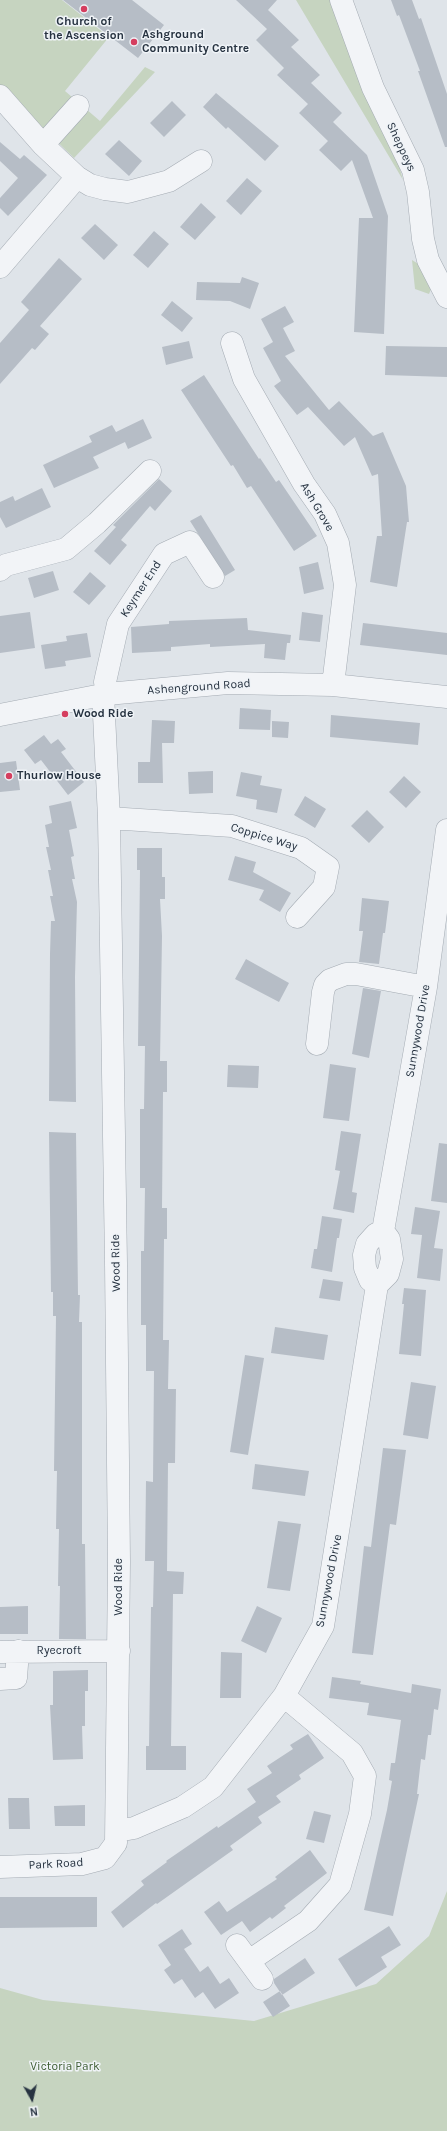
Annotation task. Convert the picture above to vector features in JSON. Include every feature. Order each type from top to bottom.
[{"type":"street","name":"Sheppeys","points":[[341,0],[373,88],[413,170],[418,192],[423,238],[428,260],[443,299]]},
{"type":"street","points":[[0,96],[43,145],[77,177],[90,185],[105,190],[128,192],[169,181],[201,161]]},
{"type":"street","points":[[43,145],[78,106]]},
{"type":"street","points":[[0,267],[77,177]]},
{"type":"street","name":"Ash Grove","points":[[232,343],[244,379],[304,484],[325,514],[338,543],[345,585],[334,685]]},
{"type":"street","points":[[0,570],[6,565],[66,549],[97,523],[150,471]]},
{"type":"street","name":"Keymer End","points":[[105,694],[105,682],[118,624],[164,554],[190,542],[213,577]]},
{"type":"street","name":"Ashenground Road","points":[[0,715],[105,694],[228,683],[334,685],[447,697]]},
{"type":"street","name":"Wood Ride","points":[[105,694],[109,818],[117,1309],[119,1651],[117,1831]]},
{"type":"street","name":"Coppice Way","points":[[109,818],[232,826],[301,848],[328,867],[324,887],[297,917]]},
{"type":"street","name":"Sunnywood Drive","points":[[117,1831],[134,1828],[183,1807],[213,1786],[284,1696],[323,1626],[377,1285],[388,1274],[392,1259],[389,1239],[383,1232],[426,987],[447,830]]},
{"type":"street","points":[[317,1044],[325,985],[330,980],[346,974],[356,974],[426,987]]},
{"type":"street","points":[[377,1285],[370,1280],[365,1268],[364,1255],[367,1244],[376,1234],[383,1232]]},
{"type":"street","name":"Ryecroft","points":[[9,1652],[119,1651]]},
{"type":"street","points":[[0,1679],[16,1678],[9,1652]]},
{"type":"street","points":[[262,1979],[243,1953],[308,1921],[340,1885],[360,1814],[365,1776],[352,1753],[284,1696]]},
{"type":"street","name":"Park Road","points":[[0,1867],[82,1864],[105,1858],[116,1843],[117,1831]]},
{"type":"green space","points":[[0,0],[62,0],[109,37],[65,91],[100,121],[145,67],[155,72],[74,158],[0,86]]},
{"type":"green space","points":[[296,0],[332,0],[397,158],[403,180]]},
{"type":"green space","points":[[412,260],[420,265],[431,289],[429,294],[415,289]]},
{"type":"green space","name":"Victoria Park","points":[[447,1891],[447,2131],[0,2131],[0,1988],[43,2000],[254,2021],[376,1984],[429,1936]]},
{"type":"building","name":"Ashground Community Centre","points":[[63,0],[132,0],[164,25],[138,58]]},
{"type":"building","points":[[236,0],[277,0],[268,10],[299,40],[291,47],[320,75],[311,83],[342,113],[333,122],[367,155],[388,216],[384,334],[354,332],[359,218],[373,218],[352,160],[341,171],[319,150],[328,141],[299,113],[308,104],[277,75],[284,68],[256,40],[267,29]]},
{"type":"building","points":[[391,0],[412,0],[419,19],[421,18],[447,94],[447,147],[445,147],[418,71],[420,71],[399,15],[397,16]]},
{"type":"building","points":[[216,93],[279,146],[265,161],[228,127],[226,129],[203,107]]},
{"type":"building","points":[[172,101],[186,115],[164,137],[150,123]]},
{"type":"building","points":[[119,140],[142,161],[129,176],[105,154]]},
{"type":"building","points":[[0,142],[20,159],[24,155],[47,175],[8,216],[0,208],[0,198],[18,178],[0,161]]},
{"type":"building","points":[[247,178],[262,191],[241,215],[226,201]]},
{"type":"building","points":[[201,203],[216,217],[195,240],[180,227]]},
{"type":"building","points":[[95,224],[118,245],[104,260],[81,238]]},
{"type":"building","points":[[154,231],[169,244],[148,268],[133,255]]},
{"type":"building","points":[[59,258],[82,279],[40,326],[49,334],[35,350],[32,348],[0,384],[0,343],[29,310],[21,302]]},
{"type":"building","points":[[242,277],[259,283],[250,309],[230,301],[196,300],[197,282],[240,283]]},
{"type":"building","points":[[172,301],[193,318],[182,332],[161,315]]},
{"type":"building","points":[[285,306],[294,322],[283,328],[295,351],[285,356],[329,410],[339,401],[373,436],[383,432],[406,486],[409,522],[407,522],[397,587],[370,582],[377,536],[382,536],[378,474],[372,476],[355,437],[344,446],[308,407],[297,415],[274,386],[281,381],[263,348],[273,342],[261,319]]},
{"type":"building","points":[[189,341],[193,358],[166,365],[162,347]]},
{"type":"building","points":[[386,346],[447,347],[447,377],[385,375]]},
{"type":"building","points":[[204,375],[259,459],[260,458],[276,482],[279,480],[317,536],[294,551],[251,486],[247,488],[233,465],[231,466],[181,390]]},
{"type":"building","points":[[143,419],[152,438],[128,449],[125,442],[93,457],[99,468],[54,488],[43,465],[92,442],[89,436],[112,425],[116,432]]},
{"type":"building","points":[[159,479],[172,491],[155,511],[150,506],[121,540],[127,545],[110,565],[94,551],[116,527],[113,525]]},
{"type":"building","points":[[42,488],[51,507],[6,528],[0,517],[0,502],[13,496],[15,501]]},
{"type":"building","points":[[201,515],[235,570],[225,576],[190,521]]},
{"type":"building","points":[[318,562],[324,589],[304,594],[299,567]]},
{"type":"building","points":[[53,571],[59,590],[34,598],[28,578]]},
{"type":"building","points":[[90,572],[106,586],[89,605],[73,592]]},
{"type":"building","points":[[30,612],[35,648],[0,653],[0,616]]},
{"type":"building","points":[[302,612],[323,615],[320,642],[299,640]]},
{"type":"building","points":[[247,618],[248,630],[291,635],[290,643],[287,643],[285,660],[264,658],[265,644],[210,647],[210,644],[171,647],[171,651],[132,653],[131,627],[169,624],[169,621]]},
{"type":"building","points":[[363,623],[447,633],[447,655],[360,645]]},
{"type":"building","points":[[87,633],[91,657],[65,661],[66,666],[45,669],[41,645],[67,641],[66,636]]},
{"type":"building","points":[[240,708],[271,710],[270,730],[239,729]]},
{"type":"building","points":[[331,715],[420,723],[418,745],[330,737]]},
{"type":"building","points":[[152,720],[175,721],[174,743],[162,743],[163,783],[138,783],[138,762],[150,762]]},
{"type":"building","points":[[272,721],[289,722],[288,738],[272,737]]},
{"type":"building","points":[[44,735],[51,744],[58,739],[66,749],[61,752],[84,782],[68,795],[41,760],[35,764],[24,750]]},
{"type":"building","name":"Thurlow House","points":[[16,761],[20,790],[0,792],[0,763]]},
{"type":"building","points":[[213,771],[213,793],[189,794],[188,772]]},
{"type":"building","points":[[241,772],[262,776],[260,785],[282,789],[277,813],[256,809],[257,800],[236,796]]},
{"type":"building","points":[[404,776],[421,792],[406,808],[389,792]]},
{"type":"building","points":[[305,796],[326,809],[315,828],[294,815]]},
{"type":"building","points":[[71,801],[77,828],[69,830],[74,856],[71,857],[75,879],[72,879],[77,902],[75,977],[76,1102],[49,1101],[51,921],[55,921],[50,896],[53,896],[48,870],[51,870],[46,847],[49,847],[45,825],[52,823],[49,806]]},
{"type":"building","points":[[367,810],[384,827],[369,843],[351,826]]},
{"type":"building","points":[[137,848],[162,848],[162,877],[165,877],[165,899],[160,899],[162,936],[160,1061],[167,1061],[167,1092],[163,1092],[162,1208],[167,1208],[167,1239],[164,1239],[163,1340],[169,1340],[168,1389],[176,1389],[175,1463],[168,1463],[167,1571],[184,1572],[183,1594],[173,1594],[171,1746],[186,1746],[186,1770],[146,1770],[146,1746],[149,1746],[151,1607],[153,1607],[154,1561],[145,1561],[146,1481],[153,1482],[154,1371],[146,1371],[146,1325],[141,1325],[141,1251],[144,1251],[145,1188],[140,1188],[140,1109],[144,1109],[145,1046],[138,1046],[140,870],[137,870]]},
{"type":"building","points":[[235,856],[256,862],[253,872],[291,893],[280,912],[259,900],[264,890],[228,880]]},
{"type":"building","points":[[362,898],[389,901],[379,964],[359,962],[363,931],[359,931]]},
{"type":"building","points":[[246,959],[289,983],[279,1002],[235,979]]},
{"type":"building","points":[[363,988],[381,991],[369,1058],[352,1054]]},
{"type":"building","points":[[330,1064],[356,1068],[349,1121],[323,1118]]},
{"type":"building","points":[[228,1065],[259,1066],[258,1088],[227,1087]]},
{"type":"building","points":[[341,1131],[361,1134],[352,1192],[357,1193],[354,1213],[333,1209],[340,1171],[335,1170]]},
{"type":"building","points":[[49,1132],[76,1133],[78,1295],[80,1295],[79,1322],[82,1322],[82,1544],[85,1544],[86,1639],[59,1639],[59,1529],[56,1529],[57,1471],[54,1471],[56,1316],[53,1316],[53,1292],[51,1292]]},
{"type":"building","points":[[439,1143],[447,1144],[447,1203],[431,1201]]},
{"type":"building","points":[[415,1207],[440,1211],[434,1248],[443,1249],[440,1281],[417,1278],[422,1235],[411,1234]]},
{"type":"building","points":[[322,1216],[342,1219],[339,1238],[337,1238],[332,1272],[311,1268],[314,1249],[317,1249]]},
{"type":"building","points":[[323,1279],[343,1282],[340,1301],[319,1298]]},
{"type":"building","points":[[404,1288],[426,1290],[421,1356],[399,1354],[404,1304],[402,1304]]},
{"type":"building","points":[[275,1327],[328,1335],[324,1360],[271,1353]]},
{"type":"building","points":[[245,1355],[264,1358],[248,1455],[230,1452]]},
{"type":"building","points":[[411,1382],[436,1386],[428,1439],[403,1435]]},
{"type":"building","points":[[383,1448],[406,1450],[396,1525],[390,1524],[373,1655],[352,1653],[364,1546],[371,1547]]},
{"type":"building","points":[[255,1464],[309,1471],[305,1496],[252,1489]]},
{"type":"building","points":[[278,1521],[301,1524],[290,1591],[267,1588]]},
{"type":"building","points":[[28,1606],[28,1634],[0,1634],[0,1607]]},
{"type":"building","points":[[257,1606],[282,1618],[266,1653],[241,1641]]},
{"type":"building","points":[[221,1652],[242,1653],[241,1698],[220,1698]]},
{"type":"building","points":[[88,1670],[88,1691],[85,1691],[85,1726],[82,1726],[83,1759],[53,1760],[50,1705],[53,1705],[53,1671]]},
{"type":"building","points":[[332,1677],[361,1681],[360,1684],[411,1693],[412,1684],[441,1689],[438,1710],[434,1709],[431,1735],[428,1735],[425,1760],[421,1759],[417,1794],[419,1794],[393,1916],[364,1910],[387,1810],[392,1781],[389,1780],[391,1763],[395,1763],[401,1720],[367,1715],[369,1703],[329,1698]]},
{"type":"building","points":[[308,1734],[324,1758],[299,1775],[301,1779],[276,1796],[281,1802],[258,1817],[262,1823],[230,1846],[233,1850],[157,1904],[156,1903],[123,1928],[111,1912],[144,1885],[141,1881],[167,1862],[166,1861],[217,1826],[218,1828],[256,1802],[247,1789],[272,1773],[267,1766],[293,1749],[290,1745]]},
{"type":"building","points":[[8,1798],[29,1798],[30,1829],[9,1829]]},
{"type":"building","points":[[85,1805],[85,1826],[55,1826],[54,1806]]},
{"type":"building","points":[[314,1811],[331,1815],[324,1843],[306,1839]]},
{"type":"building","points":[[310,1850],[327,1873],[284,1906],[286,1908],[272,1919],[270,1917],[250,1932],[242,1921],[221,1935],[204,1912],[219,1901],[227,1912],[277,1879],[275,1877]]},
{"type":"building","points":[[0,1897],[97,1897],[97,1927],[0,1928]]},
{"type":"building","points":[[389,1926],[401,1945],[381,1957],[387,1967],[356,1987],[338,1959]]},
{"type":"building","points":[[182,1929],[192,1944],[184,1949],[200,1972],[208,1966],[220,1984],[229,1978],[239,1993],[215,2009],[203,1992],[195,1998],[182,1979],[174,1984],[164,1970],[171,1965],[158,1945]]},
{"type":"building","points":[[305,1958],[315,1973],[282,1995],[274,1983],[274,1979]]},
{"type":"building","points":[[280,1991],[290,2006],[273,2017],[263,2002]]},
{"type":"place","name":"Church of the Ascension","points":[[84,9]]},
{"type":"place","name":"Ashground Community Centre","points":[[134,42]]},
{"type":"place","name":"Wood Ride","points":[[65,714]]},
{"type":"place","name":"Thurlow House","points":[[9,776]]}]
